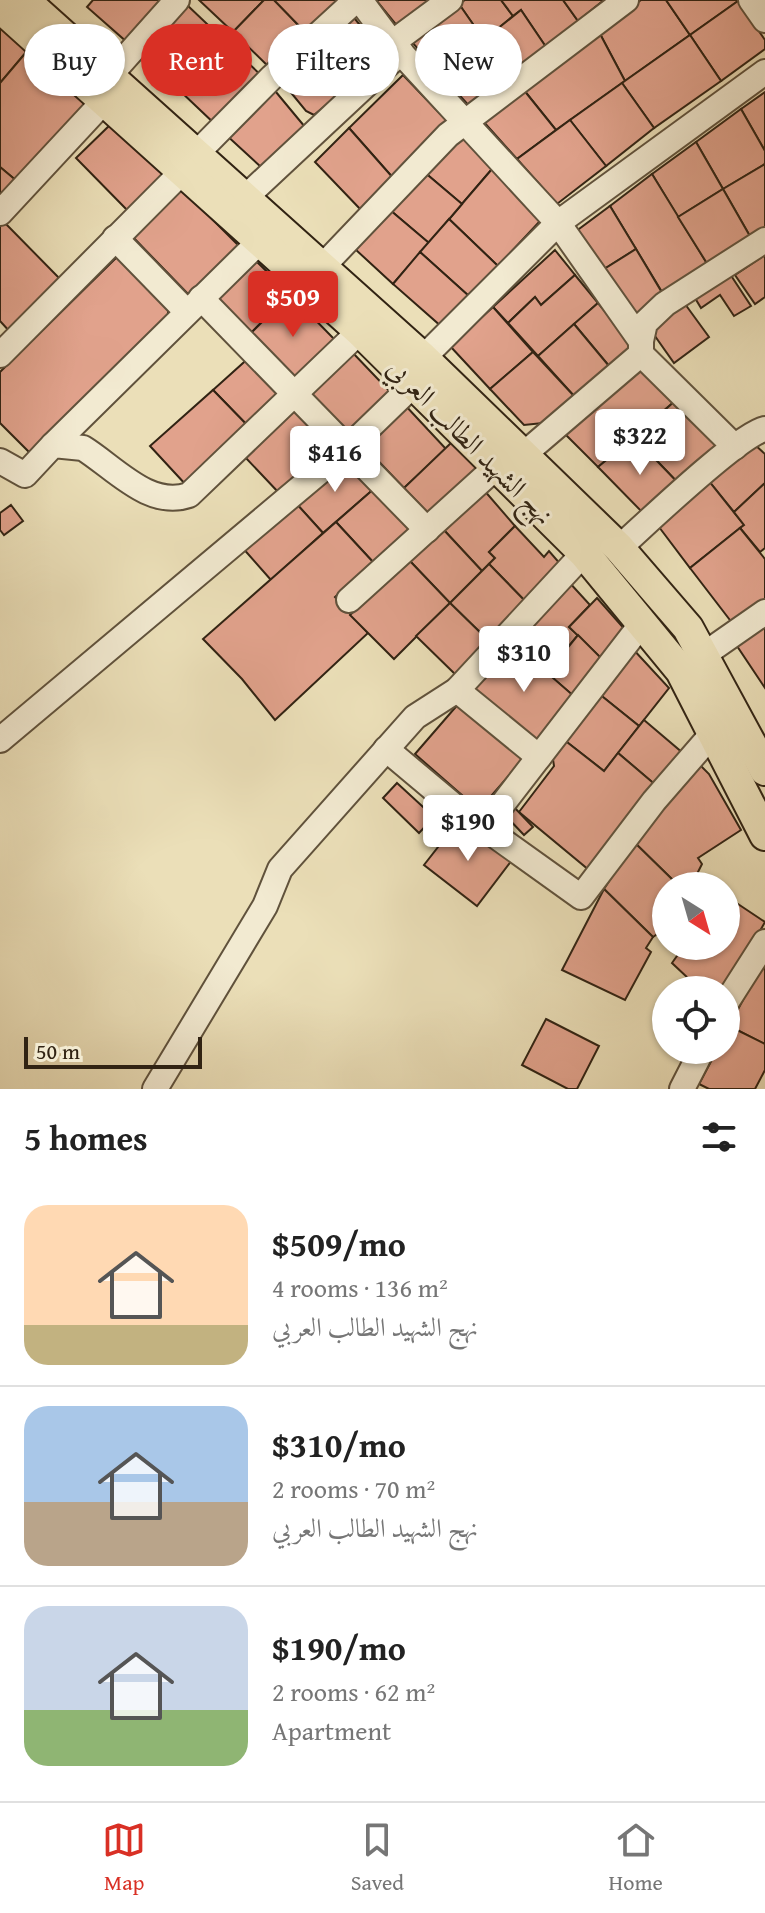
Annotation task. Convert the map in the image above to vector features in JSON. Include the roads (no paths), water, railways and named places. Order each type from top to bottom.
[{"type":"main road","name":"نهج الشهيد الطالب العربي","points":[[24,0],[47,24]]},
{"type":"main road","name":"نهج الشهيد الطالب العربي","points":[[0,7],[24,25]]},
{"type":"main road","name":"نهج الشهيد الطالب العربي","points":[[116,96],[236,206],[322,267],[418,371],[510,461],[619,548],[688,628],[692,662],[713,733],[765,835]]},
{"type":"main road","name":"نهج الشهيد الطالب العربي","points":[[236,206],[259,242],[360,331],[418,371]]},
{"type":"main road","name":"نهج الشهيد الطالب العربي","points":[[510,461],[643,622],[692,662],[765,770]]},
{"type":"street","points":[[125,65],[177,0]]},
{"type":"street","points":[[0,355],[272,77],[358,0],[378,24]]},
{"type":"street","points":[[399,45],[450,0]]},
{"type":"street","points":[[322,267],[465,120],[626,0]]},
{"type":"street","points":[[751,0],[765,20]]},
{"type":"street","points":[[399,49],[558,223],[641,348],[735,447]]},
{"type":"street","points":[[0,740],[349,447],[558,223],[765,72]]},
{"type":"street","points":[[0,213],[99,96]]},
{"type":"street","points":[[236,206],[347,96]]},
{"type":"street","points":[[115,238],[297,393],[427,530]]},
{"type":"street","points":[[349,600],[641,348],[645,323],[665,304],[765,240]]},
{"type":"street","points":[[0,461],[25,475],[259,242]]},
{"type":"street","points":[[53,445],[83,448],[135,485],[163,499],[189,495],[360,331]]},
{"type":"street","points":[[619,548],[735,447],[762,434]]},
{"type":"street","points":[[155,1089],[265,906],[280,869],[415,717],[457,690],[584,553]]},
{"type":"street","points":[[692,662],[765,612]]},
{"type":"street","points":[[485,827],[643,622]]},
{"type":"street","points":[[457,690],[539,757]]},
{"type":"street","points":[[386,749],[581,897],[654,801],[713,733]]},
{"type":"street","points":[[740,981],[765,942]]},
{"type":"street","points":[[682,1089],[695,1064]]}]
